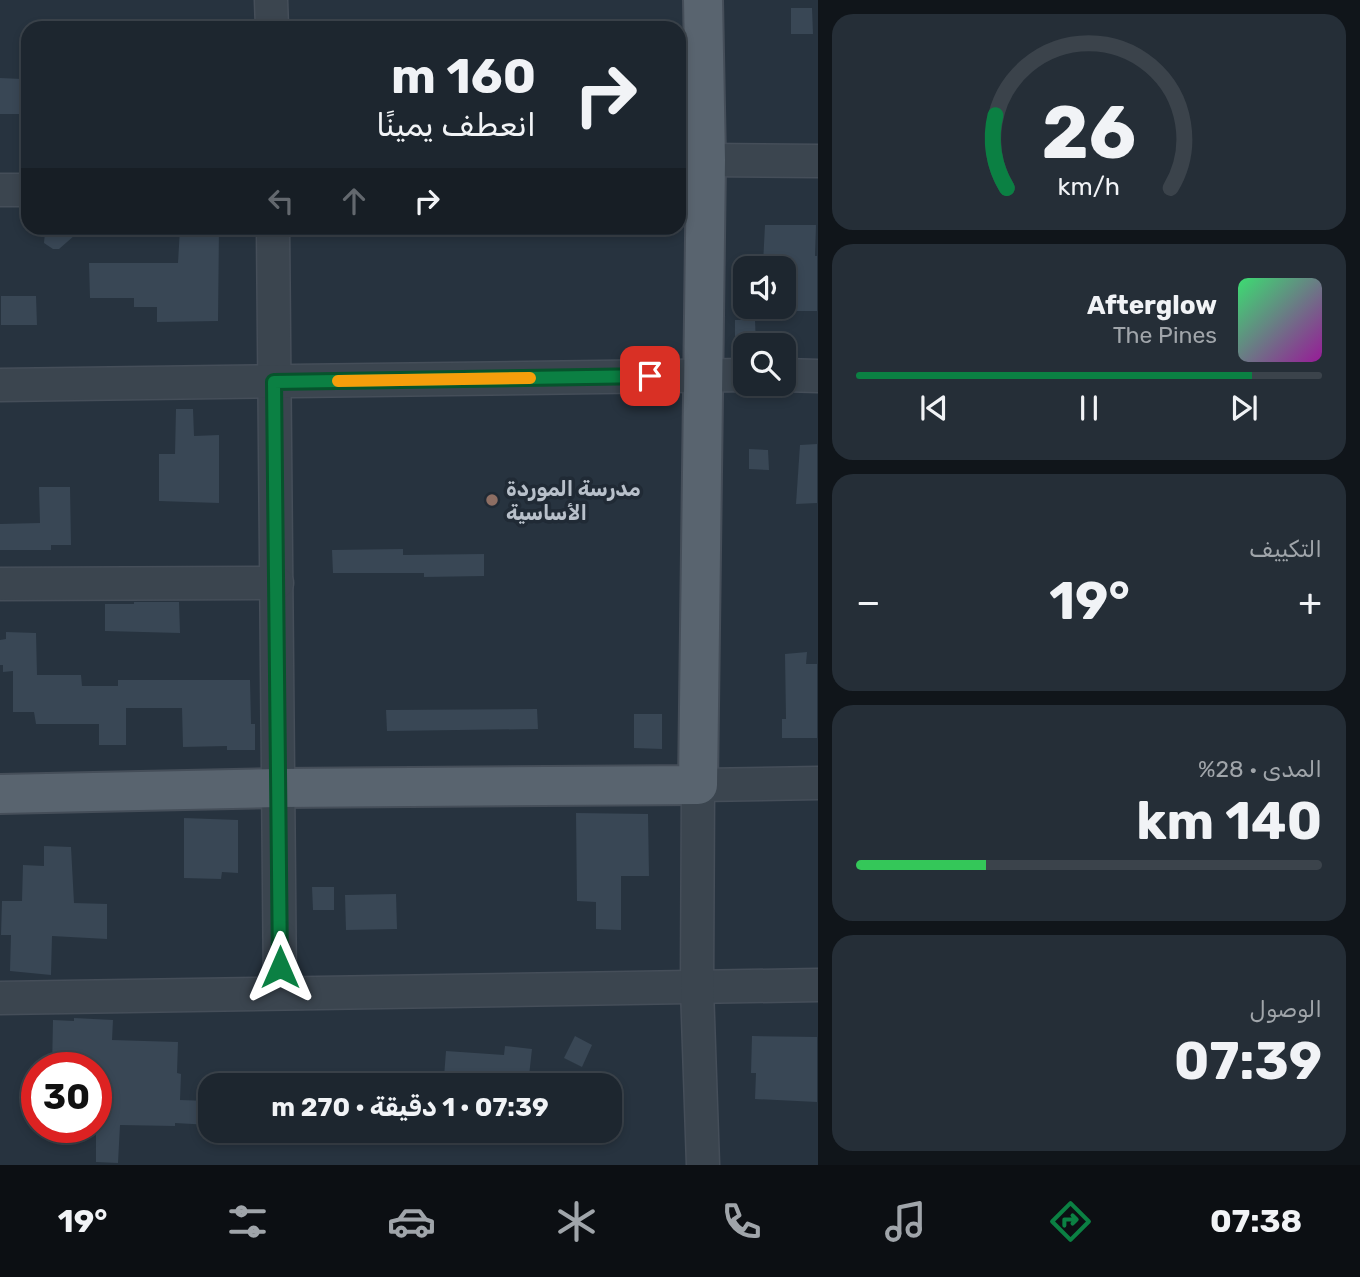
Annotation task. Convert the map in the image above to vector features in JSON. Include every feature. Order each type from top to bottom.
[{"type":"main road","points":[[0,794],[279,788],[698,785],[706,160],[703,0]]},
{"type":"street","points":[[271,0],[272,21]]},
{"type":"street","points":[[706,160],[817,161]]},
{"type":"street","points":[[0,190],[21,190]]},
{"type":"street","points":[[273,235],[280,992]]},
{"type":"street","points":[[0,385],[733,375]]},
{"type":"street","points":[[796,376],[817,376]]},
{"type":"street","points":[[0,584],[277,583]]},
{"type":"street","points":[[703,1165],[697,988],[698,785],[817,783]]},
{"type":"street","points":[[0,998],[817,985]]},
{"type":"building","points":[[791,8],[812,8],[813,34],[791,34]]},
{"type":"building","points":[[0,78],[21,79],[21,114],[0,114]]},
{"type":"building","points":[[765,225],[816,225],[817,311],[796,311],[796,256],[763,256]]},
{"type":"building","points":[[45,235],[75,235],[59,249],[53,249],[44,243]]},
{"type":"building","points":[[180,235],[219,235],[218,321],[157,322],[157,307],[134,307],[134,298],[90,298],[89,263],[178,263]]},
{"type":"building","points":[[1,296],[36,296],[37,325],[1,325]]},
{"type":"building","points":[[735,320],[755,320],[756,333],[735,333]]},
{"type":"building","points":[[176,409],[193,409],[194,436],[219,435],[219,503],[159,501],[159,454],[175,454]]},
{"type":"building","points":[[817,444],[817,503],[796,504],[800,445]]},
{"type":"building","points":[[749,449],[768,450],[769,470],[749,469]]},
{"type":"building","points":[[39,487],[70,487],[71,545],[51,545],[51,550],[0,550],[0,524],[40,523]]},
{"type":"building","points":[[403,549],[403,555],[484,554],[484,576],[424,577],[424,573],[333,573],[332,550]]},
{"type":"building","points":[[179,602],[180,633],[105,631],[105,604]]},
{"type":"building","points":[[6,632],[36,633],[37,675],[81,675],[82,686],[118,686],[118,680],[250,680],[251,724],[255,724],[255,750],[227,750],[227,746],[183,747],[182,708],[126,708],[126,745],[99,745],[99,724],[36,724],[34,712],[13,712],[13,671],[3,672],[3,665],[0,665],[0,640],[6,639]]},
{"type":"building","points":[[807,652],[806,664],[817,664],[817,738],[782,738],[782,719],[786,719],[785,654]]},
{"type":"building","points":[[537,709],[538,729],[387,731],[386,710]]},
{"type":"building","points":[[634,714],[662,714],[662,749],[634,748]]},
{"type":"building","points":[[576,813],[648,814],[649,876],[621,876],[621,930],[596,929],[596,902],[577,901]]},
{"type":"building","points":[[184,818],[238,820],[238,873],[222,872],[221,879],[184,878]]},
{"type":"building","points":[[44,846],[71,847],[74,903],[107,904],[107,939],[52,936],[51,975],[10,971],[11,935],[1,935],[2,901],[22,901],[23,865],[44,866]]},
{"type":"building","points":[[312,887],[334,887],[334,910],[313,910]]},
{"type":"building","points":[[396,894],[397,929],[346,930],[345,895]]},
{"type":"building","points":[[74,1018],[113,1020],[112,1040],[178,1042],[180,1100],[198,1101],[198,1124],[120,1125],[118,1163],[96,1162],[96,1143],[112,1143],[112,1052],[52,1052],[53,1020],[74,1021]]},
{"type":"building","points":[[575,1036],[592,1045],[582,1067],[564,1058]]},
{"type":"building","points":[[752,1036],[817,1037],[817,1102],[755,1099],[756,1073],[751,1073]]},
{"type":"building","points":[[505,1046],[532,1049],[529,1073],[444,1073],[446,1051],[504,1055]]},
{"type":"slow traffic","points":[[338,381],[530,378]]},
{"type":"place","name":"مدرسة الموردة الأساسية","points":[[492,500]]},
{"type":"route","points":[[280,967],[274,382],[650,376]]}]
